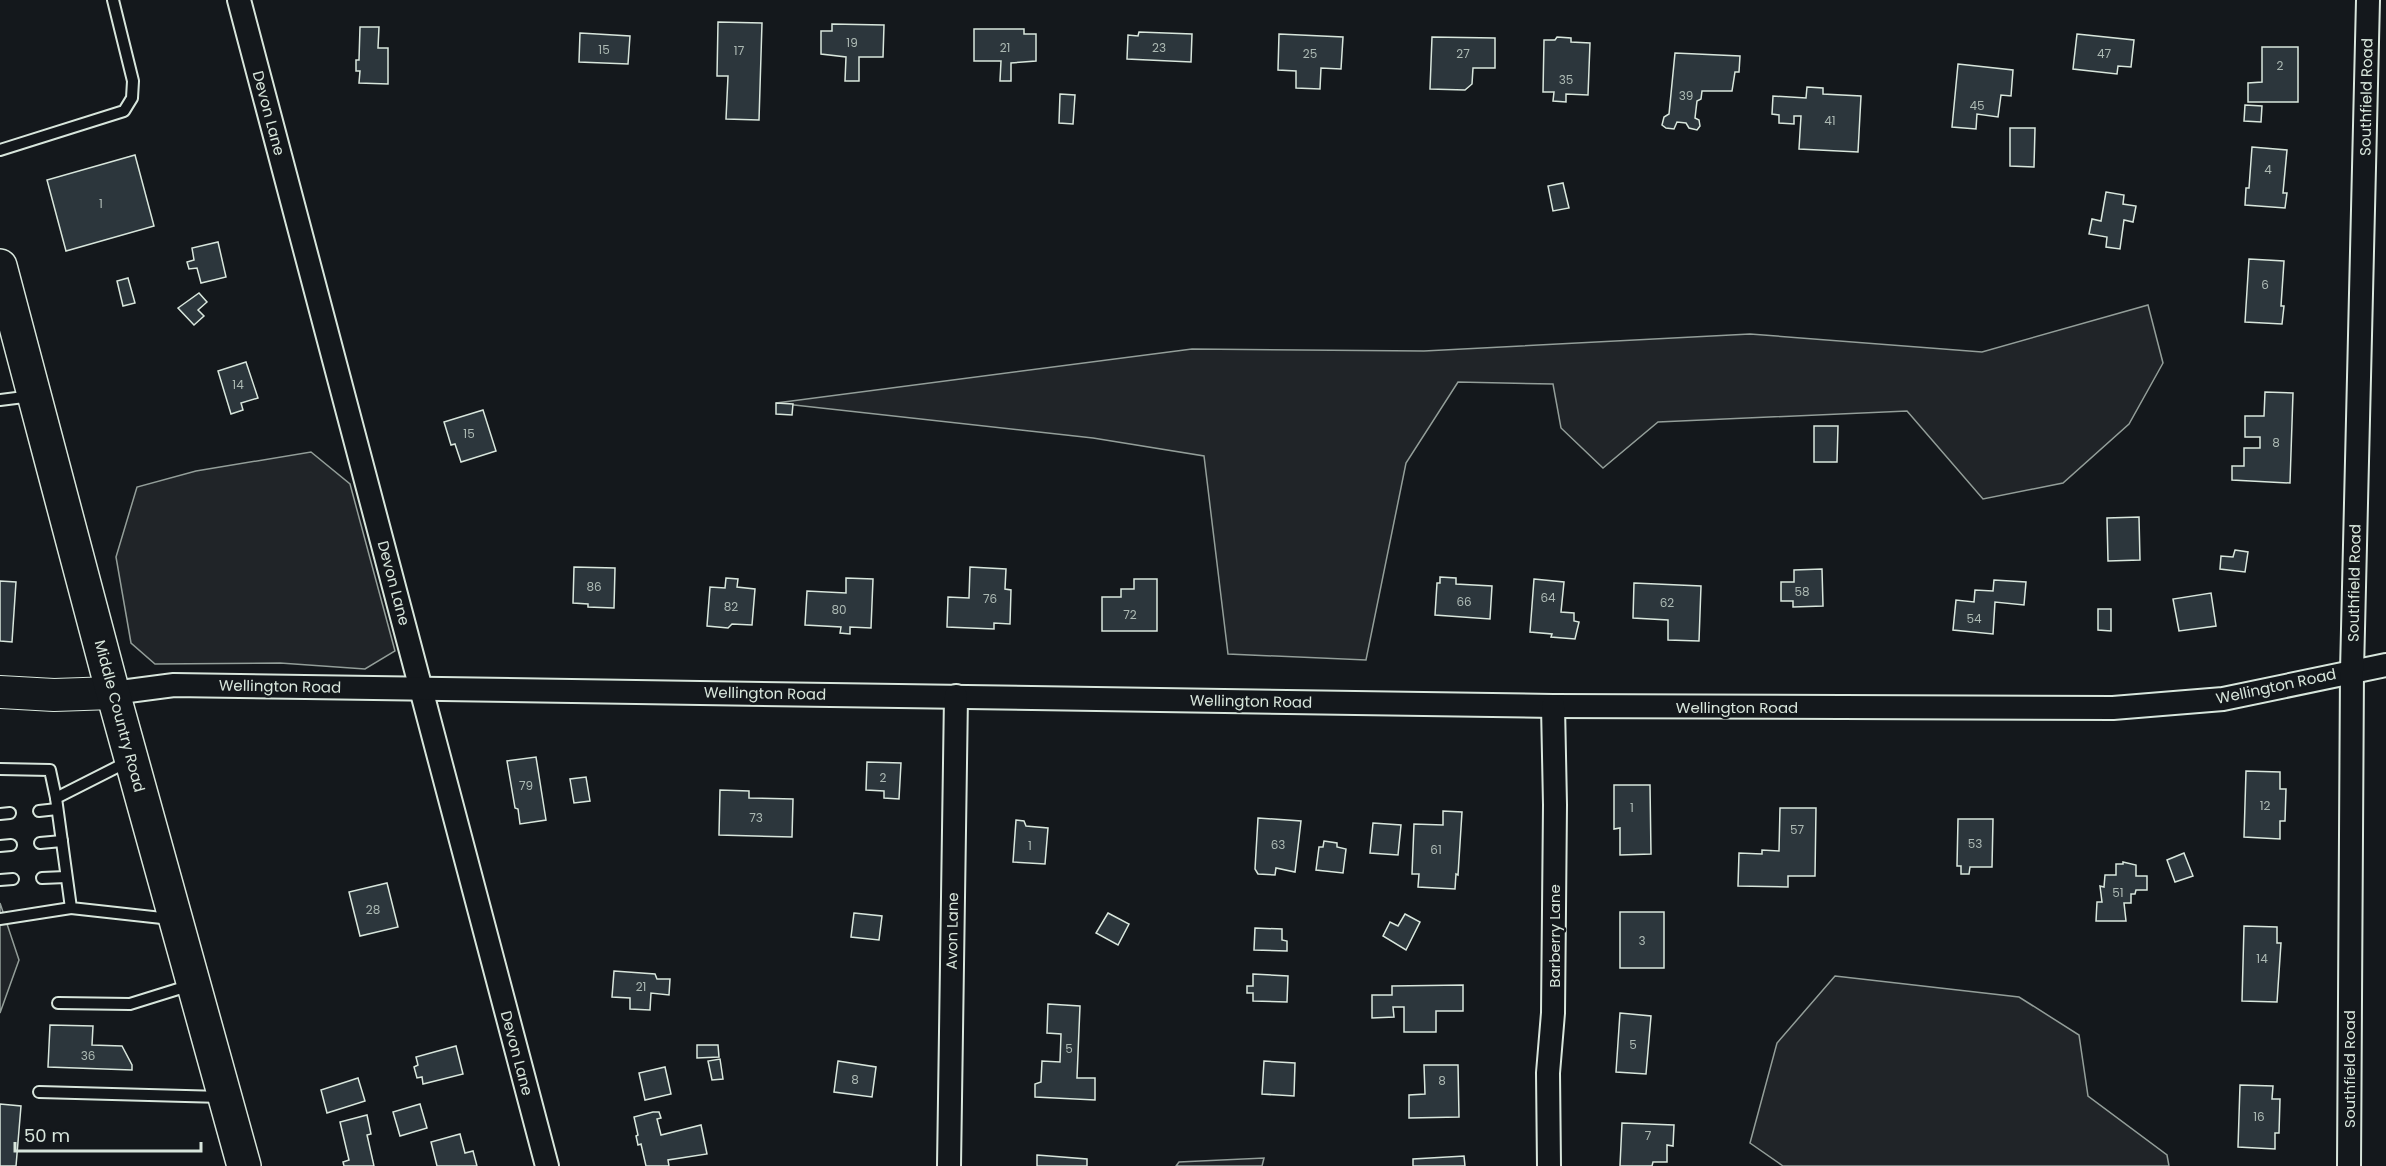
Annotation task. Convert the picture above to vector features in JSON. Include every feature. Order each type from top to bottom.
[{"type":"main road","name":"Middle Country Road","points":[[0,266],[113,693],[244,1166]]},
{"type":"street","name":"Devon Lane","points":[[239,0],[547,1166]]},
{"type":"street","name":"Southfield Road","points":[[2349,1166],[2352,671],[2368,0]]},
{"type":"street","name":"Wellington Road","points":[[113,693],[174,685],[1553,706],[2113,708],[2223,699],[2386,665]]},
{"type":"street","points":[[0,692],[54,695],[113,693]]},
{"type":"street","name":"Avon Lane","points":[[949,1166],[956,696]]},
{"type":"street","name":"Barberry Lane","points":[[1549,1166],[1548,1073],[1554,1001],[1553,706]]},
{"type":"lane","points":[[0,150],[124,111],[132,98],[133,81],[113,0]]},
{"type":"lane","points":[[0,400],[35,396]]},
{"type":"lane","points":[[39,811],[132,760]]},
{"type":"lane","points":[[0,769],[50,770],[57,803],[70,908]]},
{"type":"lane","points":[[40,843],[62,841]]},
{"type":"lane","points":[[42,878],[66,877]]},
{"type":"lane","points":[[0,880],[13,879]]},
{"type":"lane","points":[[0,919],[70,908],[176,919]]},
{"type":"lane","points":[[58,1004],[130,1004],[194,984]]},
{"type":"lane","points":[[39,1092],[225,1097]]},
{"type":"shaded area","points":[[2148,305],[2163,363],[2129,424],[2063,483],[1983,499],[1907,411],[1658,422],[1603,468],[1561,428],[1553,384],[1458,382],[1406,463],[1366,660],[1228,654],[1204,456],[1093,438],[776,403],[1192,349],[1424,351],[1750,334],[1982,352]]},
{"type":"shaded area","points":[[311,452],[350,484],[395,651],[365,669],[280,663],[155,664],[131,643],[116,557],[137,487],[196,471]]},
{"type":"shaded area","points":[[0,903],[19,960],[0,1013]]},
{"type":"shaded area","points":[[1835,976],[2019,997],[2079,1035],[2088,1096],[2167,1155],[2169,1166],[1783,1166],[1750,1143],[1777,1043]]},
{"type":"shaded area","points":[[1264,1158],[1262,1166],[1176,1166],[1179,1162]]},
{"type":"building","points":[[718,22],[762,23],[759,120],[726,119],[728,76],[717,76]]},
{"type":"building","points":[[832,24],[884,25],[883,57],[859,57],[859,81],[845,81],[846,57],[821,54],[821,31],[832,31]]},
{"type":"building","points":[[360,27],[379,27],[378,48],[388,48],[388,84],[359,83],[360,71],[356,71],[356,60],[359,60]]},
{"type":"building","points":[[974,29],[1024,29],[1024,34],[1036,34],[1036,61],[1011,63],[1011,81],[1000,81],[1001,61],[974,61]]},
{"type":"building","points":[[1139,32],[1192,34],[1191,62],[1127,59],[1128,35],[1138,36]]},
{"type":"building","points":[[580,33],[630,36],[628,64],[579,62]]},
{"type":"building","points":[[1279,34],[1343,37],[1341,69],[1321,68],[1320,89],[1296,88],[1296,71],[1278,70]]},
{"type":"building","points":[[2077,34],[2134,40],[2131,67],[2118,66],[2117,74],[2073,69]]},
{"type":"building","points":[[1432,37],[1495,38],[1495,68],[1473,68],[1472,84],[1465,90],[1430,89]]},
{"type":"building","points":[[1557,37],[1571,38],[1571,42],[1590,43],[1588,95],[1566,94],[1566,102],[1553,101],[1554,92],[1543,92],[1544,40],[1555,40]]},
{"type":"building","points":[[2262,47],[2298,47],[2298,102],[2248,102],[2248,83],[2262,82]]},
{"type":"building","points":[[1675,53],[1740,56],[1739,72],[1735,72],[1732,91],[1702,91],[1701,99],[1697,101],[1695,118],[1699,120],[1700,126],[1697,130],[1689,128],[1686,123],[1677,122],[1674,129],[1662,125],[1664,117],[1669,114]]},
{"type":"building","points":[[1958,64],[2013,70],[2011,96],[2001,95],[1998,117],[1977,114],[1976,129],[1952,127]]},
{"type":"building","points":[[1807,87],[1823,88],[1823,94],[1861,96],[1858,152],[1799,149],[1801,116],[1794,116],[1794,124],[1779,123],[1779,115],[1772,114],[1773,96],[1806,98]]},
{"type":"building","points":[[1060,94],[1075,95],[1073,124],[1059,123]]},
{"type":"building","points":[[2245,105],[2262,106],[2261,122],[2244,121]]},
{"type":"building","points":[[2010,128],[2035,128],[2034,167],[2010,166]]},
{"type":"building","points":[[2252,147],[2287,150],[2283,193],[2287,193],[2285,208],[2245,205],[2246,188],[2249,188]]},
{"type":"building","points":[[135,155],[154,226],[66,251],[47,180]]},
{"type":"building","points":[[1563,183],[1569,208],[1553,211],[1548,186]]},
{"type":"building","points":[[2106,192],[2124,195],[2123,204],[2136,206],[2133,222],[2124,220],[2120,249],[2106,247],[2107,237],[2089,234],[2092,219],[2101,221]]},
{"type":"building","points":[[218,242],[226,277],[201,283],[197,268],[189,269],[187,262],[194,260],[192,248]]},
{"type":"building","points":[[2249,259],[2284,261],[2282,324],[2245,322]]},
{"type":"building","points":[[128,278],[135,303],[123,306],[117,281]]},
{"type":"building","points":[[199,293],[207,302],[198,310],[204,316],[194,325],[178,308]]},
{"type":"building","points":[[246,362],[258,398],[241,403],[243,410],[231,414],[218,371]]},
{"type":"building","points":[[2265,392],[2293,393],[2290,483],[2232,480],[2232,466],[2244,466],[2244,448],[2260,448],[2260,437],[2245,437],[2245,416],[2264,416]]},
{"type":"building","points":[[776,403],[793,404],[792,415],[776,414]]},
{"type":"building","points":[[483,410],[496,451],[461,462],[455,444],[451,445],[444,422]]},
{"type":"building","points":[[1814,426],[1838,426],[1837,462],[1814,462]]},
{"type":"building","points":[[2139,517],[2140,560],[2108,561],[2107,518]]},
{"type":"building","points":[[2235,550],[2248,552],[2245,572],[2220,569],[2221,556],[2233,557]]},
{"type":"building","points":[[574,567],[615,568],[614,608],[588,607],[588,604],[573,603]]},
{"type":"building","points":[[970,567],[1006,569],[1005,589],[1011,590],[1010,624],[994,623],[994,629],[947,627],[948,597],[969,598]]},
{"type":"building","points":[[1822,569],[1823,606],[1793,607],[1793,601],[1781,601],[1781,582],[1794,582],[1794,570]]},
{"type":"building","points":[[1440,577],[1456,578],[1456,584],[1492,586],[1490,619],[1435,615],[1437,583],[1440,583]]},
{"type":"building","points":[[726,578],[738,579],[737,587],[755,589],[752,625],[732,624],[728,628],[707,626],[710,587],[725,588]]},
{"type":"building","points":[[846,578],[873,579],[871,628],[850,627],[850,634],[840,633],[841,627],[805,625],[807,591],[846,593]]},
{"type":"building","points":[[1134,579],[1157,579],[1157,631],[1102,631],[1102,597],[1121,597],[1121,589],[1134,589]]},
{"type":"building","points":[[1534,579],[1564,582],[1561,612],[1574,613],[1574,621],[1579,622],[1575,639],[1530,632]]},
{"type":"building","points":[[1994,580],[2026,582],[2024,605],[1995,602],[1993,634],[1953,630],[1956,600],[1974,602],[1975,590],[1993,591]]},
{"type":"building","points":[[0,581],[16,582],[12,642],[0,641]]},
{"type":"building","points":[[1634,583],[1701,586],[1699,641],[1668,640],[1668,620],[1633,618]]},
{"type":"building","points":[[2211,593],[2216,626],[2179,631],[2173,599]]},
{"type":"building","points":[[2098,609],[2111,609],[2111,631],[2098,630]]},
{"type":"building","points":[[536,757],[546,820],[520,824],[507,761]]},
{"type":"building","points":[[867,762],[901,763],[899,799],[884,798],[884,791],[866,790]]},
{"type":"building","points":[[2246,771],[2280,772],[2280,789],[2286,789],[2285,821],[2280,821],[2280,839],[2244,837]]},
{"type":"building","points":[[586,777],[590,801],[574,803],[570,779]]},
{"type":"building","points":[[1614,785],[1650,785],[1651,854],[1620,855],[1620,828],[1614,829]]},
{"type":"building","points":[[720,790],[749,791],[749,798],[793,799],[792,837],[719,835]]},
{"type":"building","points":[[1780,808],[1816,808],[1815,876],[1788,876],[1788,887],[1738,886],[1739,853],[1762,854],[1762,850],[1779,851]]},
{"type":"building","points":[[1443,811],[1462,812],[1455,889],[1418,887],[1419,874],[1412,874],[1414,824],[1443,825]]},
{"type":"building","points":[[1258,818],[1301,821],[1295,872],[1276,868],[1275,875],[1258,874],[1255,869]]},
{"type":"building","points":[[1958,819],[1993,819],[1992,867],[1970,867],[1969,874],[1961,874],[1961,866],[1957,866]]},
{"type":"building","points":[[1016,820],[1024,821],[1026,826],[1048,828],[1045,864],[1013,862]]},
{"type":"building","points":[[1373,823],[1401,825],[1398,855],[1370,853]]},
{"type":"building","points":[[1324,841],[1337,843],[1337,847],[1346,849],[1343,873],[1316,870],[1319,847],[1323,847]]},
{"type":"building","points":[[2184,853],[2193,876],[2175,882],[2167,860]]},
{"type":"building","points":[[2123,862],[2136,865],[2136,876],[2147,876],[2147,890],[2136,890],[2135,894],[2131,894],[2131,903],[2124,903],[2126,921],[2096,921],[2097,902],[2102,902],[2100,886],[2104,887],[2105,875],[2116,875],[2116,864],[2123,864]]},
{"type":"building","points":[[387,883],[398,927],[360,936],[349,892]]},
{"type":"building","points":[[1620,912],[1664,912],[1664,968],[1620,968]]},
{"type":"building","points":[[854,913],[882,916],[879,940],[851,937]]},
{"type":"building","points":[[1108,913],[1129,924],[1118,945],[1096,933]]},
{"type":"building","points":[[1405,914],[1420,922],[1406,950],[1383,936],[1390,922],[1398,926]]},
{"type":"building","points":[[2244,926],[2277,927],[2277,943],[2281,943],[2277,1002],[2242,1001]]},
{"type":"building","points":[[1255,928],[1282,929],[1282,940],[1287,941],[1287,951],[1254,950]]},
{"type":"building","points":[[614,971],[655,974],[657,979],[670,979],[669,995],[651,993],[650,1010],[630,1009],[630,998],[612,997]]},
{"type":"building","points":[[1253,974],[1288,976],[1287,1002],[1253,1001],[1253,993],[1247,993],[1247,986],[1253,986]]},
{"type":"building","points":[[1463,985],[1463,1011],[1436,1011],[1436,1032],[1404,1032],[1404,1007],[1393,1007],[1394,1017],[1372,1018],[1372,995],[1392,995],[1392,986]]},
{"type":"building","points":[[1048,1004],[1080,1006],[1077,1078],[1095,1078],[1095,1100],[1035,1097],[1035,1084],[1041,1082],[1042,1061],[1060,1062],[1061,1034],[1047,1033]]},
{"type":"building","points":[[1620,1013],[1651,1016],[1646,1074],[1616,1072]]},
{"type":"building","points":[[50,1025],[93,1026],[92,1045],[122,1046],[132,1065],[132,1070],[48,1067]]},
{"type":"building","points":[[697,1045],[718,1045],[719,1057],[697,1058]]},
{"type":"building","points":[[456,1046],[463,1074],[423,1084],[422,1077],[417,1078],[414,1067],[418,1065],[416,1057]]},
{"type":"building","points":[[720,1059],[723,1079],[712,1080],[708,1061]]},
{"type":"building","points":[[838,1061],[876,1067],[872,1097],[834,1092]]},
{"type":"building","points":[[1264,1061],[1295,1063],[1294,1096],[1262,1094]]},
{"type":"building","points":[[1424,1065],[1458,1065],[1459,1117],[1409,1118],[1409,1095],[1425,1094]]},
{"type":"building","points":[[665,1067],[671,1094],[645,1100],[639,1073]]},
{"type":"building","points":[[358,1078],[365,1101],[327,1113],[321,1090]]},
{"type":"building","points":[[2240,1085],[2273,1086],[2272,1099],[2280,1099],[2279,1133],[2275,1133],[2275,1149],[2238,1147]]},
{"type":"building","points":[[0,1104],[21,1106],[16,1166],[0,1166]]},
{"type":"building","points":[[420,1104],[427,1128],[400,1136],[393,1112]]},
{"type":"building","points":[[659,1112],[661,1118],[657,1119],[661,1135],[701,1125],[707,1154],[668,1160],[669,1166],[646,1166],[641,1144],[638,1145],[634,1117]]},
{"type":"building","points":[[367,1115],[371,1134],[367,1135],[374,1166],[344,1166],[343,1162],[349,1160],[340,1122]]},
{"type":"building","points":[[1622,1123],[1674,1125],[1673,1146],[1667,1145],[1667,1162],[1653,1162],[1652,1166],[1620,1166]]},
{"type":"building","points":[[460,1134],[465,1153],[473,1151],[477,1166],[437,1166],[431,1142]]},
{"type":"building","points":[[1037,1155],[1087,1159],[1087,1166],[1037,1166]]},
{"type":"building","points":[[1464,1156],[1465,1166],[1413,1166],[1413,1159]]}]
